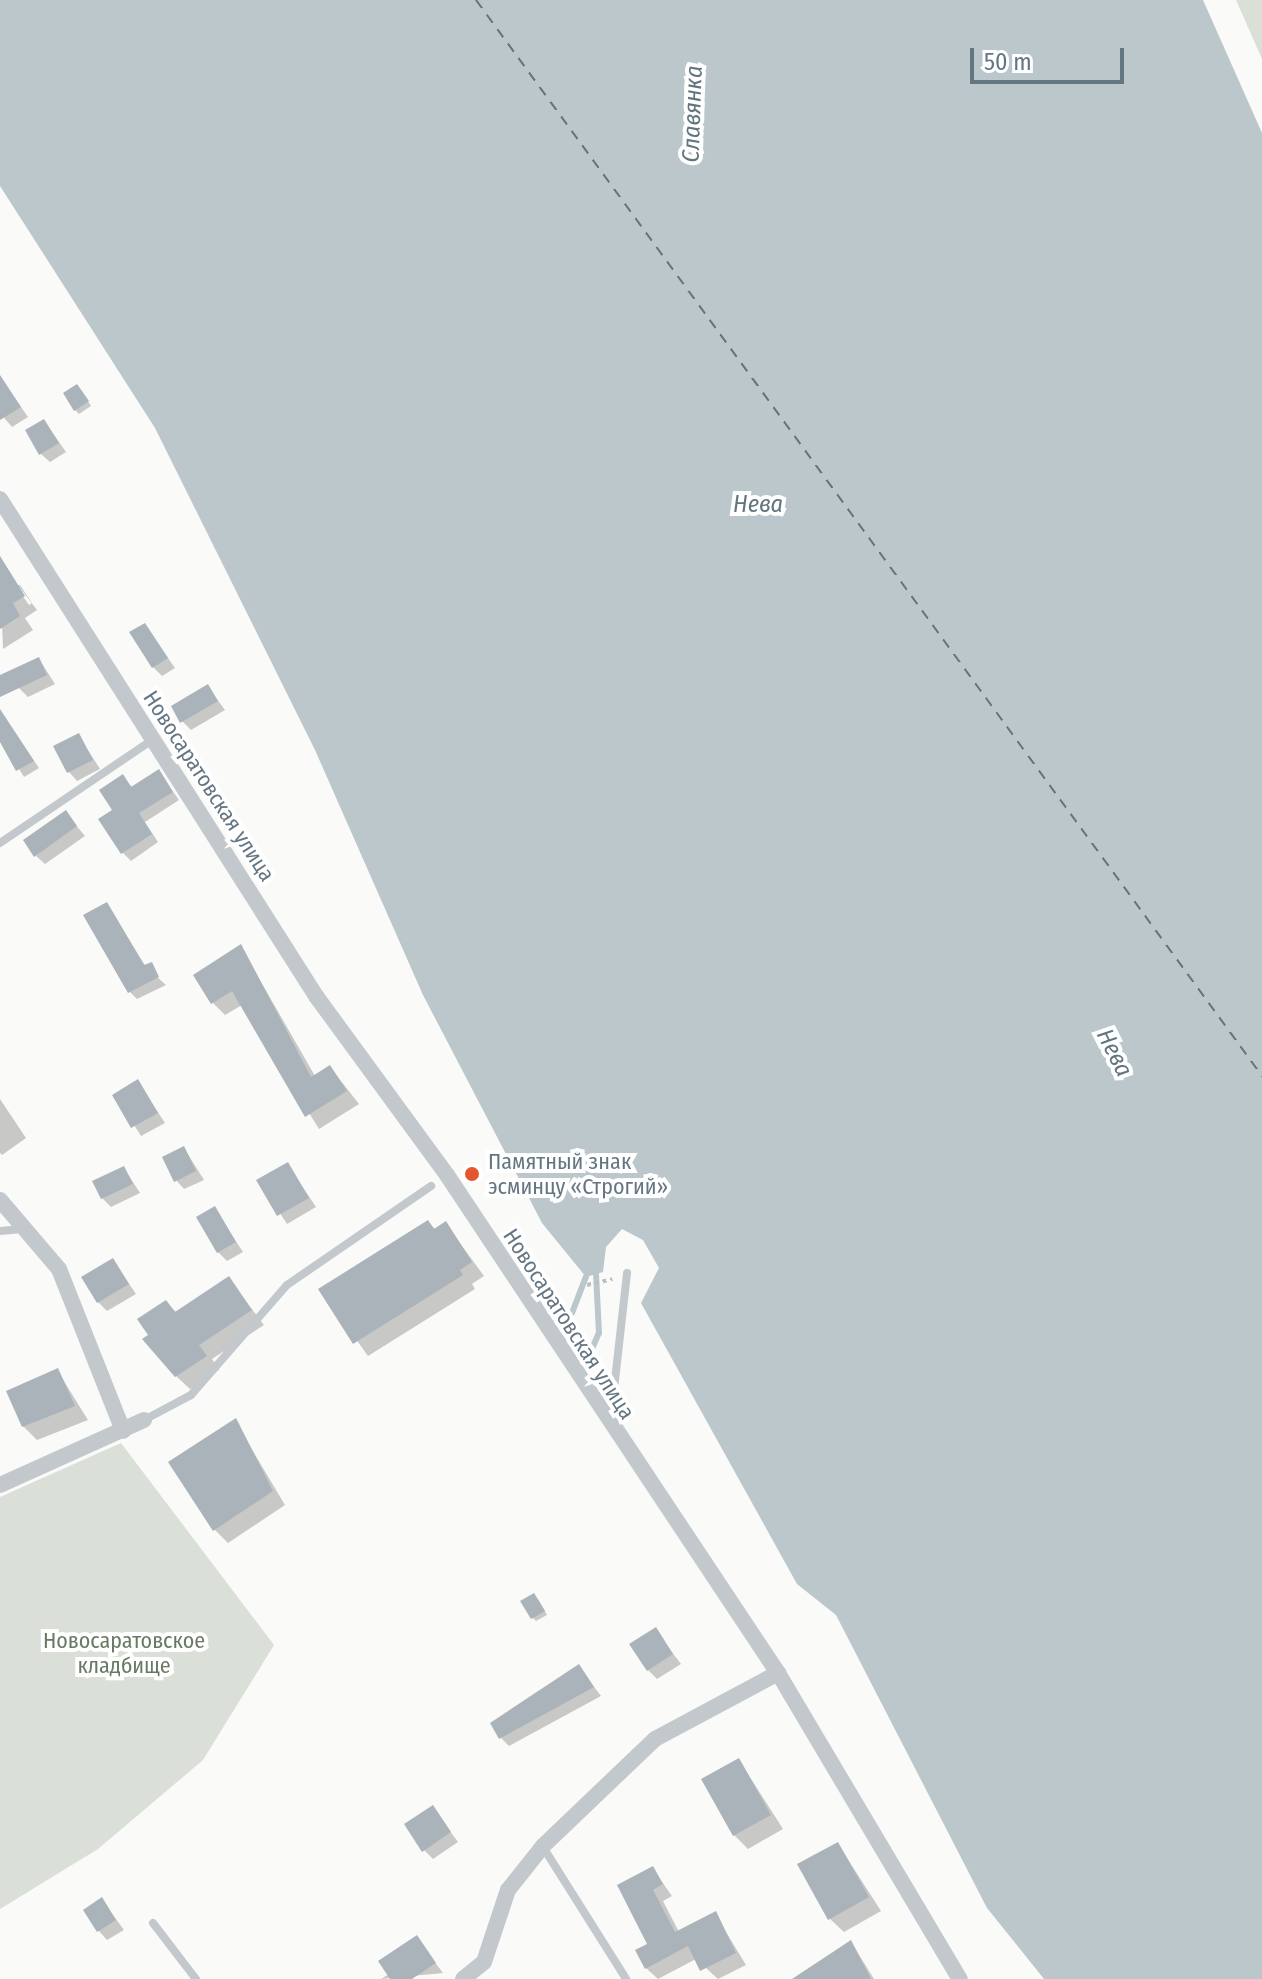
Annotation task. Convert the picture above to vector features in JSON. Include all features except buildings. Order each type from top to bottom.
[{"type":"street","name":"Новосаратовская улица","points":[[0,499],[153,739],[610,1429],[778,1673],[960,1979]]},
{"type":"street","points":[[0,1200],[59,1269],[123,1431]]},
{"type":"street","points":[[0,1485],[144,1420]]},
{"type":"street","points":[[463,1979],[484,1962],[508,1890],[543,1846],[655,1739],[778,1673]]},
{"type":"lane","points":[[0,843],[153,739]]},
{"type":"lane","points":[[144,1420],[191,1395],[287,1285],[431,1186]]},
{"type":"lane","points":[[0,1231],[22,1229]]},
{"type":"lane","points":[[610,1429],[627,1273]]},
{"type":"lane","points":[[543,1846],[626,1979]]},
{"type":"lane","points":[[153,1923],[196,1979]]},
{"type":"path","points":[[587,1285],[608,1281]]},
{"type":"green space","points":[[1236,0],[1262,0],[1262,59]]},
{"type":"green space","name":"Новосаратовское кладбище","points":[[121,1443],[274,1645],[203,1760],[98,1849],[0,1909],[0,1497]]},
{"type":"water","name":"Нева","points":[[0,0],[1203,0],[1262,133],[1262,1979],[1044,1979],[987,1908],[836,1615],[797,1584],[641,1303],[659,1268],[643,1240],[622,1229],[606,1247],[603,1272],[586,1277],[542,1223],[423,995],[315,750],[155,428],[0,186]]},
{"type":"waterway","points":[[589,1356],[599,1333],[596,1274]]},
{"type":"waterway","points":[[572,1313],[586,1277]]},
{"type":"ferry route","points":[[476,0],[1262,1076]]},
{"type":"place","name":"Памятный знак эсминцу «Строгий»","points":[[472,1174]]},
{"type":"water label","name":"Славянка","points":[[693,114]]}]
